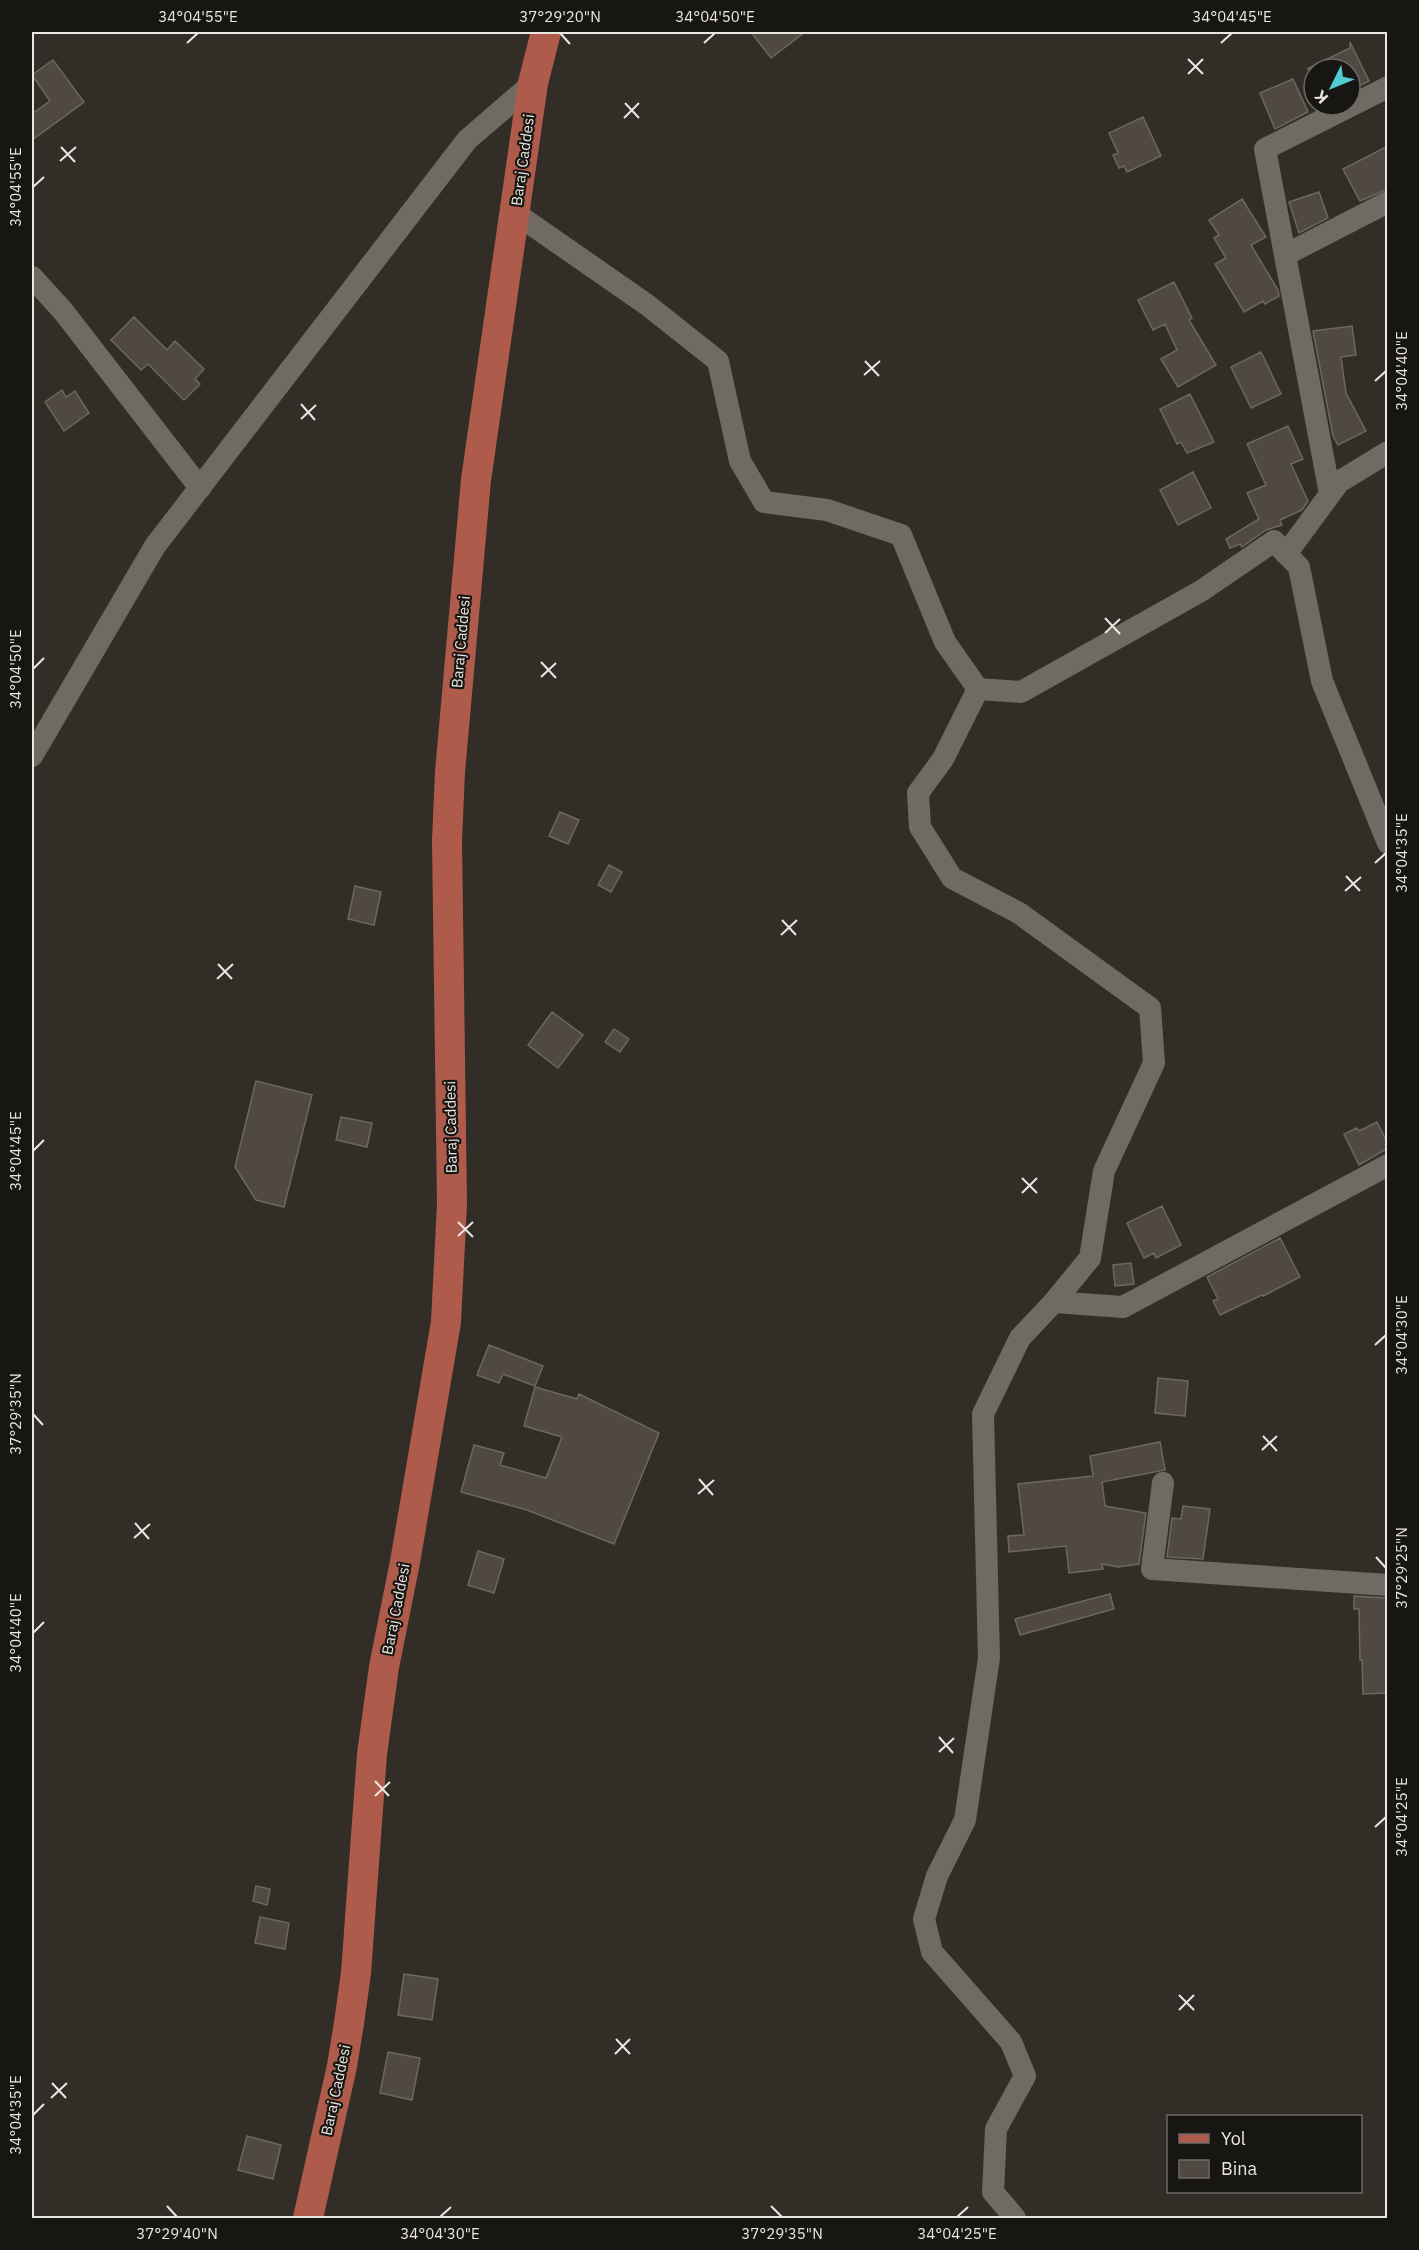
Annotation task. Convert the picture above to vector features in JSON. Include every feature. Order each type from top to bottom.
[{"type":"main road","name":"Baraj Caddesi","points":[[308,2218],[342,2067],[349,2023],[356,1973],[372,1754],[384,1667],[405,1562],[446,1322],[452,1204],[447,840],[450,772],[476,480],[533,83],[547,33]]},
{"type":"street","points":[[32,756],[155,546],[467,140],[533,83]]},
{"type":"street","points":[[1330,494],[1265,149],[1388,87]]},
{"type":"street","points":[[1285,255],[1388,202]]},
{"type":"street","points":[[515,213],[646,304],[718,361],[740,461],[764,502],[827,510],[901,536],[945,642],[978,689]]},
{"type":"street","points":[[32,277],[63,312],[200,488]]},
{"type":"street","points":[[1286,554],[1339,482],[1388,452]]},
{"type":"street","points":[[978,689],[1020,692],[1201,591],[1274,541],[1299,567],[1322,681],[1388,843]]},
{"type":"street","points":[[978,689],[943,759],[918,793],[920,827],[952,878],[1019,913],[1150,1008],[1154,1063],[1104,1172],[1090,1258],[1054,1302],[1020,1338],[983,1414],[989,1658],[965,1820],[938,1876],[924,1919],[932,1952],[1011,2042],[1025,2076],[996,2129],[993,2192],[1015,2218]]},
{"type":"street","points":[[1054,1302],[1123,1307],[1388,1165]]},
{"type":"street","points":[[1163,1483],[1152,1569],[1388,1585]]},
{"type":"building","points":[[751,32],[805,32],[771,58]]},
{"type":"building","points":[[1350,42],[1357,57],[1332,57],[1350,48]]},
{"type":"building","points":[[53,60],[84,102],[32,140],[32,114],[50,101],[32,75]]},
{"type":"building","points":[[1362,67],[1369,81],[1362,85]]},
{"type":"building","points":[[1293,79],[1302,99],[1302,115],[1275,129],[1260,93]]},
{"type":"building","points":[[1143,117],[1161,156],[1127,172],[1124,166],[1119,168],[1113,155],[1118,153],[1109,133]]},
{"type":"building","points":[[1388,146],[1388,189],[1360,201],[1343,169]]},
{"type":"building","points":[[1319,192],[1328,218],[1299,233],[1289,202]]},
{"type":"building","points":[[1242,199],[1266,237],[1251,245],[1278,290],[1279,296],[1265,304],[1263,301],[1244,312],[1215,264],[1226,258],[1214,238],[1219,235],[1209,220]]},
{"type":"building","points":[[1174,282],[1192,318],[1189,320],[1216,365],[1178,387],[1161,359],[1177,350],[1165,324],[1153,330],[1138,300]]},
{"type":"building","points":[[134,317],[167,350],[175,341],[204,369],[195,379],[200,384],[184,400],[148,364],[141,370],[111,340]]},
{"type":"building","points":[[1352,326],[1356,355],[1341,357],[1346,393],[1366,431],[1338,445],[1333,436],[1313,331]]},
{"type":"building","points":[[1261,352],[1281,394],[1251,408],[1231,367]]},
{"type":"building","points":[[62,390],[66,397],[75,391],[89,413],[64,431],[45,402]]},
{"type":"building","points":[[1190,394],[1214,442],[1187,453],[1181,442],[1177,444],[1160,409]]},
{"type":"building","points":[[1288,426],[1303,459],[1291,464],[1308,501],[1302,510],[1280,520],[1282,525],[1266,530],[1242,547],[1240,544],[1230,548],[1226,539],[1259,519],[1247,493],[1266,485],[1247,444]]},
{"type":"building","points":[[1193,472],[1211,508],[1178,525],[1160,490]]},
{"type":"building","points":[[560,812],[579,820],[568,844],[549,836]]},
{"type":"building","points":[[609,865],[622,872],[611,892],[598,885]]},
{"type":"building","points":[[355,886],[381,892],[374,925],[348,919]]},
{"type":"building","points":[[552,1012],[583,1035],[558,1068],[528,1045]]},
{"type":"building","points":[[614,1029],[629,1039],[620,1052],[605,1042]]},
{"type":"building","points":[[256,1081],[312,1095],[284,1207],[256,1200],[235,1167]]},
{"type":"building","points":[[341,1117],[372,1123],[367,1147],[336,1140]]},
{"type":"building","points":[[1377,1122],[1388,1148],[1359,1165],[1344,1134],[1357,1128],[1359,1131]]},
{"type":"building","points":[[1162,1206],[1181,1245],[1156,1258],[1154,1253],[1144,1258],[1127,1223]]},
{"type":"building","points":[[1280,1238],[1300,1277],[1220,1315],[1213,1301],[1218,1299],[1207,1277]]},
{"type":"building","points":[[1131,1263],[1134,1284],[1115,1286],[1113,1265]]},
{"type":"building","points":[[489,1345],[543,1366],[535,1386],[503,1374],[499,1383],[477,1375]]},
{"type":"building","points":[[1158,1378],[1188,1381],[1185,1416],[1155,1413]]},
{"type":"building","points":[[535,1387],[577,1399],[579,1394],[659,1433],[614,1544],[527,1510],[461,1492],[474,1445],[504,1453],[500,1465],[546,1478],[562,1437],[524,1426]]},
{"type":"building","points":[[1160,1442],[1165,1470],[1102,1482],[1105,1506],[1146,1513],[1139,1564],[1118,1567],[1102,1564],[1103,1569],[1069,1573],[1066,1546],[1009,1552],[1008,1536],[1024,1535],[1018,1484],[1093,1476],[1090,1456]]},
{"type":"building","points":[[1183,1506],[1210,1509],[1203,1559],[1167,1557],[1172,1518],[1181,1519]]},
{"type":"building","points":[[478,1551],[504,1559],[494,1593],[468,1585]]},
{"type":"building","points":[[1110,1594],[1114,1609],[1020,1635],[1015,1619]]},
{"type":"building","points":[[1354,1596],[1388,1598],[1388,1693],[1363,1694],[1359,1609],[1354,1609]]},
{"type":"building","points":[[256,1886],[270,1889],[267,1905],[253,1901]]},
{"type":"building","points":[[260,1917],[289,1923],[285,1949],[255,1943]]},
{"type":"building","points":[[404,1974],[438,1979],[432,2020],[398,2015]]},
{"type":"building","points":[[388,2052],[420,2058],[412,2100],[380,2093]]},
{"type":"building","points":[[247,2136],[281,2145],[273,2179],[238,2170]]}]
